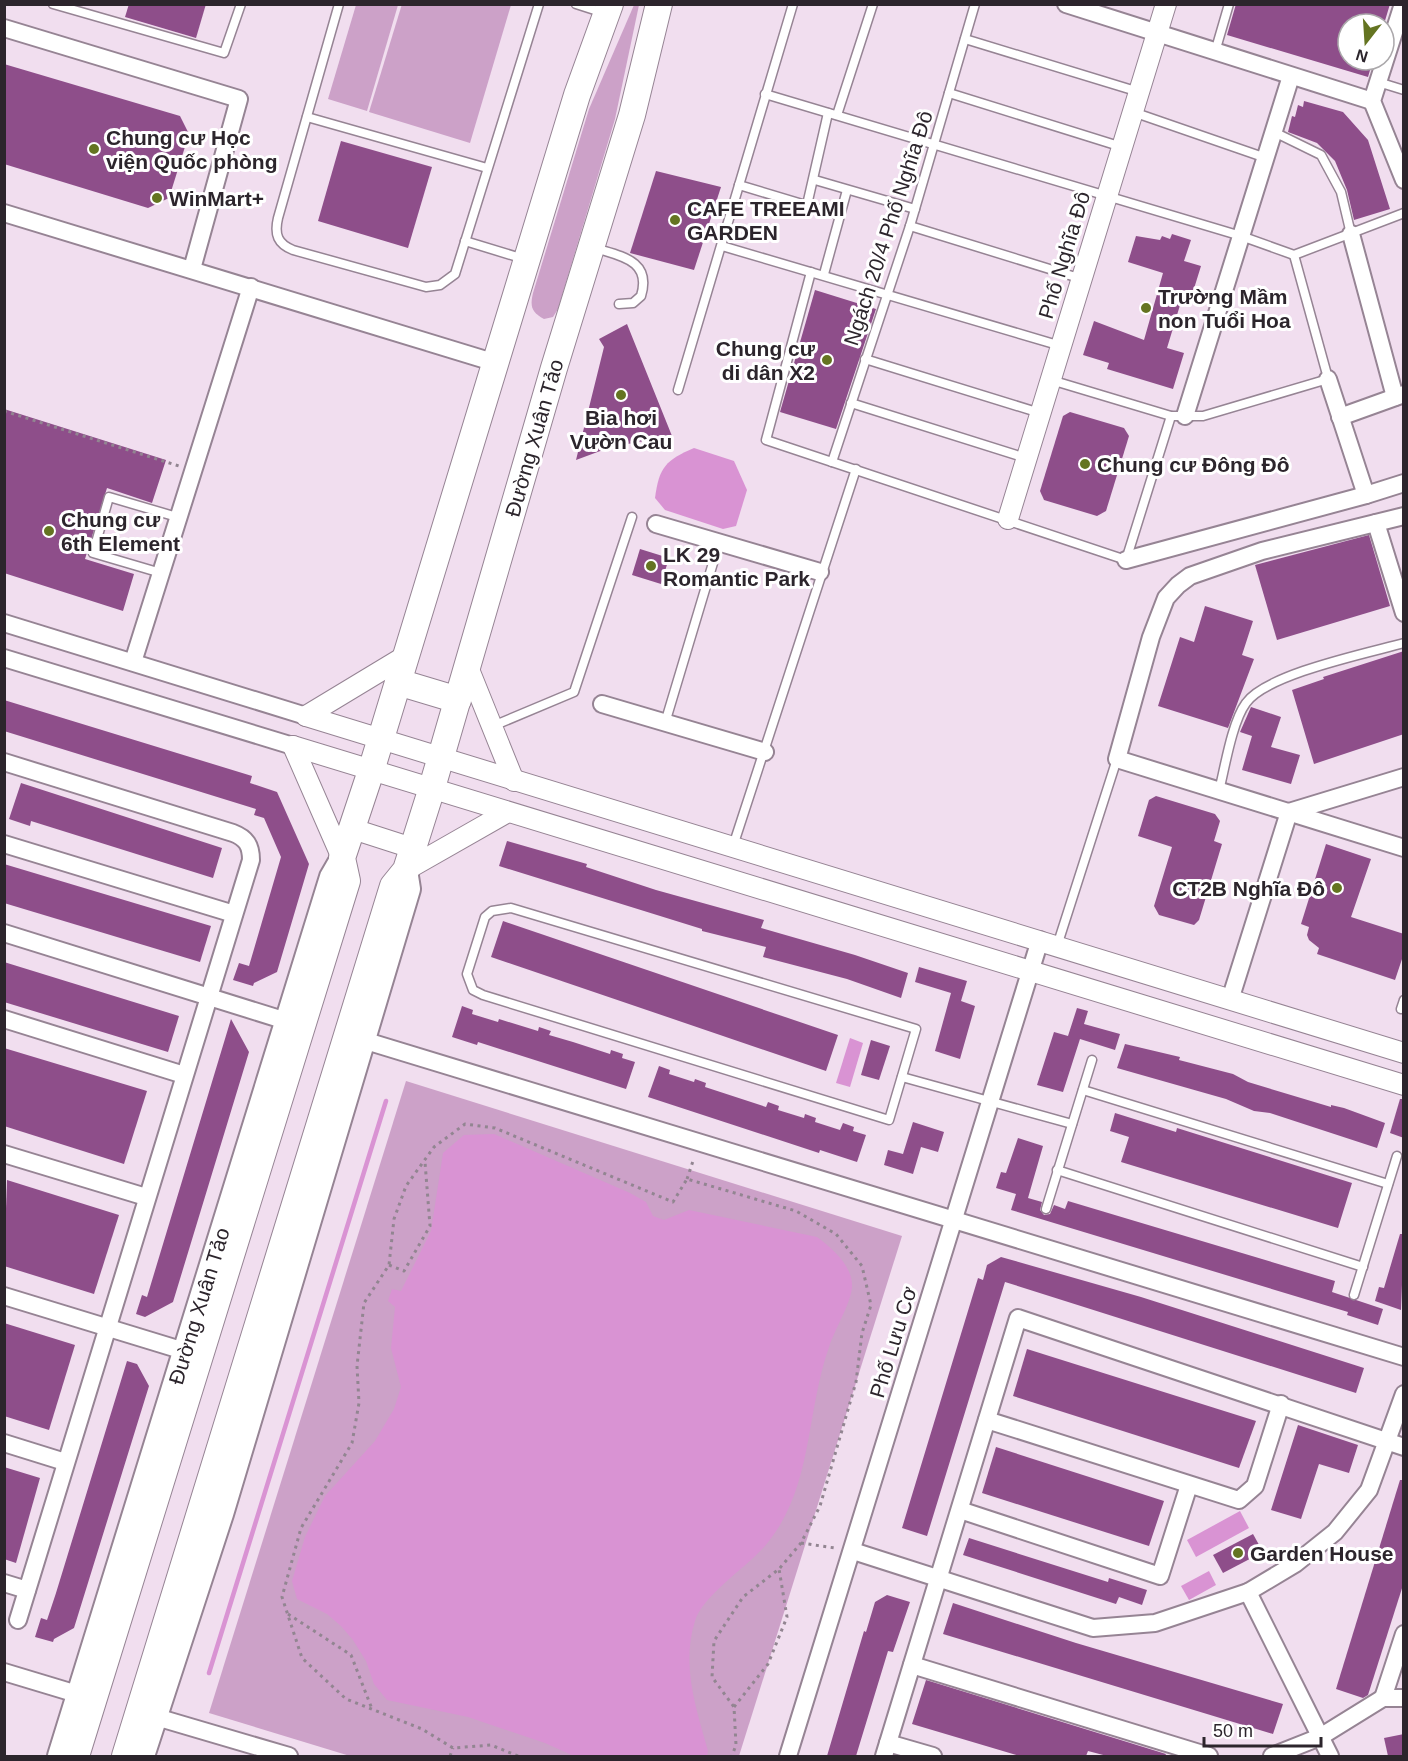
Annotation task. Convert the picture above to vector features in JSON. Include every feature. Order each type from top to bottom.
[{"type":"main road","name":"Đường Xuân Tảo","points":[[125,1756],[147,1714],[355,1038],[393,886],[409,859],[441,758],[632,115],[659,4]]},
{"type":"main road","name":"Đường Xuân Tảo","points":[[59,1756],[86,1697],[294,1023],[347,881],[342,858],[381,740],[578,94],[609,9]]},
{"type":"main road","points":[[398,682],[458,700]]},
{"type":"main road","name":"Đường Xuân Tảo","points":[[76,1756],[86,1697]]},
{"type":"main road","name":"Đường Xuân Tảo","points":[[143,1756],[147,1714]]},
{"type":"street","name":"Phố Nghĩa Đô","points":[[1008,519],[1166,4]]},
{"type":"street","points":[[1403,4],[1372,101],[1404,180]]},
{"type":"street","points":[[1067,5],[1372,101]]},
{"type":"street","points":[[4,28],[239,99],[192,269]]},
{"type":"street","points":[[1178,416],[1241,236],[1291,76]]},
{"type":"street","points":[[4,213],[496,363]]},
{"type":"street","points":[[1340,417],[1400,396],[1352,234]]},
{"type":"street","points":[[133,662],[251,287]]},
{"type":"street","points":[[1327,375],[1366,495]]},
{"type":"street","points":[[1126,560],[1404,483]]},
{"type":"street","points":[[1404,516],[1262,551],[1190,576],[1178,585],[1166,598],[1151,637],[1117,759],[1404,848]]},
{"type":"street","points":[[656,524],[820,572]]},
{"type":"street","points":[[1376,524],[1404,613]]},
{"type":"street","points":[[4,623],[1404,1053]]},
{"type":"street","points":[[306,716],[407,655]]},
{"type":"street","points":[[4,658],[506,813],[1404,1085]]},
{"type":"street","points":[[468,667],[514,781]]},
{"type":"street","points":[[602,704],[765,752]]},
{"type":"street","points":[[292,746],[342,858]]},
{"type":"street","points":[[4,762],[242,837],[248,843],[251,860],[18,1620]]},
{"type":"street","points":[[1289,812],[1404,777]]},
{"type":"street","points":[[1230,1000],[1289,812]]},
{"type":"street","points":[[353,829],[409,859],[506,813]]},
{"type":"street","points":[[4,844],[234,914]]},
{"type":"street","points":[[4,933],[294,1023]]},
{"type":"street","name":"Phố Lưu Cơ","points":[[788,1756],[853,1551],[1029,972],[1048,943]]},
{"type":"street","points":[[4,1019],[184,1074]]},
{"type":"street","points":[[355,1038],[700,1141],[1404,1357]]},
{"type":"street","points":[[4,1154],[146,1197]]},
{"type":"street","points":[[4,1296],[193,1353]]},
{"type":"street","points":[[933,1756],[886,1750],[1018,1318],[1281,1404],[1395,1444]]},
{"type":"street","points":[[853,1551],[1093,1628],[1155,1623],[1248,1592],[1295,1564],[1335,1532],[1369,1490],[1395,1444],[1404,1394]]},
{"type":"street","points":[[987,1420],[1239,1500],[1255,1486],[1281,1404]]},
{"type":"street","points":[[4,1443],[66,1462]]},
{"type":"street","points":[[960,1510],[1160,1576],[1189,1485]]},
{"type":"street","points":[[4,1583],[27,1590]]},
{"type":"street","points":[[1248,1592],[1330,1756]]},
{"type":"street","points":[[1383,1698],[1404,1634]]},
{"type":"street","points":[[912,1665],[1209,1756]]},
{"type":"street","points":[[4,1672],[86,1697]]},
{"type":"street","points":[[1272,1756],[1320,1737],[1383,1698],[1404,1698]]},
{"type":"street","points":[[147,1714],[289,1756]]},
{"type":"lane","points":[[55,5],[224,53],[241,4]]},
{"type":"lane","points":[[339,4],[278,218],[276,236],[280,243],[293,249],[426,287],[440,285],[455,274],[539,4]]},
{"type":"lane","points":[[576,4],[609,9]]},
{"type":"lane","points":[[678,390],[765,94],[794,4]]},
{"type":"lane","points":[[807,206],[832,114],[873,4]]},
{"type":"lane","name":"Ngách 20/4 Phố Nghĩa Đô","points":[[832,462],[910,226],[975,4]]},
{"type":"lane","points":[[1215,52],[1230,4]]},
{"type":"lane","points":[[965,39],[1139,92]]},
{"type":"lane","points":[[1378,82],[1404,90]]},
{"type":"lane","points":[[949,93],[1122,147]]},
{"type":"lane","points":[[765,94],[1107,195],[1241,236],[1294,255],[1404,213]]},
{"type":"lane","points":[[1133,112],[1266,158]]},
{"type":"lane","points":[[307,117],[487,168]]},
{"type":"lane","points":[[1274,132],[1320,155],[1341,192],[1352,234]]},
{"type":"lane","points":[[815,180],[915,209]]},
{"type":"lane","points":[[739,185],[839,215]]},
{"type":"lane","points":[[824,274],[847,190]]},
{"type":"lane","points":[[910,226],[1082,279]]},
{"type":"lane","points":[[465,241],[527,260]]},
{"type":"lane","points":[[722,246],[824,274],[887,297],[1061,346]]},
{"type":"lane","points":[[591,247],[627,258],[639,268],[643,283],[641,296],[633,303],[619,304]]},
{"type":"lane","points":[[1050,380],[1178,416],[1203,416],[1327,375],[1294,255]]},
{"type":"lane","points":[[811,272],[766,440],[1126,560],[1178,416]]},
{"type":"lane","points":[[865,359],[1040,413]]},
{"type":"lane","points":[[851,403],[1026,458]]},
{"type":"lane","points":[[733,846],[765,752],[820,572],[856,469]]},
{"type":"lane","points":[[161,573],[93,553],[96,542],[109,497],[177,517]]},
{"type":"lane","points":[[492,726],[574,692],[632,517]]},
{"type":"lane","points":[[665,723],[719,543]]},
{"type":"lane","points":[[1219,791],[1232,739],[1246,703],[1266,685],[1404,642]]},
{"type":"lane","points":[[1048,943],[1117,759]]},
{"type":"lane","points":[[511,908],[916,1029],[902,1077],[889,1120],[483,995],[473,990],[468,974],[485,917],[492,911],[511,908]]},
{"type":"lane","points":[[1046,1209],[1092,1060]]},
{"type":"lane","points":[[902,1077],[1072,1124]]},
{"type":"lane","points":[[1083,1090],[1388,1184]]},
{"type":"lane","points":[[1354,1295],[1397,1156]]},
{"type":"lane","points":[[1058,1170],[1363,1267]]},
{"type":"path","points":[[4,411],[192,470]]},
{"type":"path","points":[[518,1756],[491,1745],[453,1748],[422,1729],[346,1699],[302,1658],[282,1597],[301,1528],[352,1443],[358,1403],[357,1366],[364,1303],[389,1265],[394,1219],[406,1186],[434,1147],[465,1124],[495,1128],[674,1202],[687,1179],[700,1141]]},
{"type":"path","points":[[389,1265],[404,1271],[430,1226],[424,1160]]},
{"type":"path","points":[[687,1179],[796,1211],[836,1234],[862,1266],[871,1305],[862,1332],[856,1382],[820,1506],[801,1544],[779,1569],[743,1598],[714,1641],[712,1677],[734,1707],[736,1745],[732,1756]]},
{"type":"path","points":[[801,1544],[853,1551]]},
{"type":"path","points":[[734,1707],[768,1664],[787,1617],[779,1569]]},
{"type":"path","points":[[287,1613],[351,1655],[372,1709]]},
{"type":"path","points":[[450,1756],[453,1748]]},
{"type":"shaded area","points":[[402,4],[511,5],[470,143],[369,112]]},
{"type":"shaded area","points":[[356,5],[398,5],[367,111],[328,99]]},
{"type":"shaded area","points":[[634,5],[639,5],[615,119],[558,309],[553,317],[544,319],[536,314],[533,308],[533,293],[589,109]]},
{"type":"shaded area","points":[[694,448],[734,461],[747,490],[736,526],[723,529],[665,510],[655,498],[659,479],[666,466],[670,461]]},
{"type":"shaded area","points":[[850,1038],[863,1043],[850,1087],[836,1083]]},
{"type":"shaded area","points":[[406,1081],[902,1236],[739,1756],[350,1756],[209,1713]]},
{"type":"shaded area","points":[[494,1134],[630,1193],[646,1202],[653,1216],[664,1220],[689,1210],[817,1237],[835,1252],[849,1272],[851,1294],[831,1340],[794,1496],[769,1541],[707,1600],[695,1621],[689,1654],[690,1670],[695,1703],[708,1751],[707,1756],[574,1756],[545,1743],[468,1717],[387,1700],[374,1684],[366,1661],[353,1640],[341,1626],[327,1614],[297,1599],[292,1581],[305,1537],[325,1496],[375,1441],[394,1409],[401,1387],[391,1348],[395,1307],[388,1301],[392,1289],[401,1291],[431,1231],[443,1153],[464,1135]]},
{"type":"shaded area","points":[[1240,1511],[1249,1528],[1196,1557],[1187,1540]]},
{"type":"shaded area","points":[[1209,1571],[1216,1585],[1189,1600],[1181,1586]]},
{"type":"building","points":[[129,4],[206,4],[196,38],[125,17]]},
{"type":"building","points":[[1236,4],[1390,4],[1388,12],[1336,12],[1336,67],[1227,35]]},
{"type":"building","name":"Chung cư Học viện Quốc phòng","points":[[4,64],[180,116],[189,134],[169,198],[148,208],[4,164]]},
{"type":"building","points":[[1351,72],[1369,72],[1368,77]]},
{"type":"building","points":[[1304,101],[1343,112],[1368,140],[1390,209],[1354,220],[1347,190],[1335,161],[1317,143],[1288,132],[1292,116],[1295,117],[1298,105],[1303,107]]},
{"type":"building","points":[[341,141],[432,167],[408,248],[318,221]]},
{"type":"building","name":"CAFE TREEAMI GARDEN","points":[[656,171],[721,187],[694,270],[630,253]]},
{"type":"building","points":[[1172,234],[1191,240],[1184,261],[1201,266],[1192,295],[1184,292],[1167,348],[1184,353],[1173,389],[1107,369],[1109,363],[1083,355],[1094,321],[1144,340],[1163,273],[1128,262],[1136,236],[1160,240],[1162,236],[1170,239]]},
{"type":"building","name":"Chung cư di dân X2","points":[[815,290],[876,309],[836,429],[780,412]]},
{"type":"building","points":[[627,324],[672,436],[611,447],[576,460],[604,347],[599,339]]},
{"type":"building","name":"Chung cư 6th Element","points":[[4,409],[166,460],[152,503],[107,488],[85,559],[134,574],[123,611],[4,573]]},
{"type":"building","name":"Chung cư Đông Đô","points":[[1070,412],[1124,428],[1129,436],[1106,511],[1097,516],[1044,500],[1040,491],[1063,416]]},
{"type":"building","points":[[1369,535],[1390,606],[1277,640],[1255,565]]},
{"type":"building","name":"LK 29 Romantic Park","points":[[640,549],[669,558],[661,584],[632,575]]},
{"type":"building","points":[[1205,606],[1253,621],[1242,655],[1254,659],[1228,728],[1158,706],[1180,637],[1194,642]]},
{"type":"building","points":[[1404,651],[1404,734],[1314,764],[1292,690],[1324,679],[1323,677]]},
{"type":"building","points":[[4,700],[252,776],[250,783],[277,792],[309,864],[277,972],[254,983],[253,986],[233,980],[239,963],[249,966],[281,857],[264,818],[254,815],[256,809],[4,731]]},
{"type":"building","points":[[1251,707],[1281,717],[1271,747],[1300,755],[1291,784],[1242,770],[1252,736],[1240,732]]},
{"type":"building","points":[[21,783],[222,848],[213,878],[31,821],[30,826],[9,819]]},
{"type":"building","points":[[1156,796],[1215,814],[1220,821],[1214,841],[1222,844],[1199,920],[1194,925],[1159,915],[1154,906],[1172,847],[1138,836],[1149,800]]},
{"type":"building","points":[[507,841],[587,864],[586,867],[656,890],[764,920],[761,928],[908,973],[901,998],[847,979],[763,957],[766,947],[702,931],[702,929],[499,866]]},
{"type":"building","name":"CT2B Nghĩa Đô","points":[[1326,844],[1371,859],[1351,917],[1404,934],[1404,953],[1395,980],[1317,954],[1319,948],[1309,940],[1307,935],[1309,927],[1301,924]]},
{"type":"building","points":[[4,864],[211,926],[200,962],[4,903]]},
{"type":"building","points":[[503,921],[838,1035],[826,1071],[491,957]]},
{"type":"building","points":[[4,962],[179,1016],[168,1052],[4,1002]]},
{"type":"building","points":[[919,967],[967,981],[961,1001],[975,1006],[960,1059],[935,1051],[951,993],[915,982]]},
{"type":"building","points":[[462,1006],[473,1010],[472,1014],[498,1022],[499,1019],[538,1031],[539,1027],[551,1031],[549,1035],[610,1054],[611,1050],[623,1054],[622,1058],[635,1062],[626,1089],[478,1042],[477,1045],[452,1037]]},
{"type":"building","points":[[1077,1008],[1088,1011],[1084,1024],[1120,1034],[1115,1050],[1080,1039],[1063,1092],[1037,1085],[1054,1032],[1068,1036]]},
{"type":"building","points":[[231,1019],[249,1052],[173,1302],[145,1317],[136,1314],[142,1295],[147,1297]]},
{"type":"building","points":[[871,1040],[890,1046],[879,1080],[861,1075]]},
{"type":"building","points":[[1125,1044],[1180,1057],[1179,1060],[1233,1074],[1248,1082],[1331,1107],[1331,1105],[1344,1108],[1385,1123],[1377,1148],[1270,1113],[1254,1111],[1226,1099],[1117,1068]]},
{"type":"building","points":[[4,1048],[147,1091],[124,1164],[4,1126]]},
{"type":"building","points":[[659,1066],[670,1070],[669,1074],[694,1082],[695,1079],[706,1083],[705,1087],[766,1107],[768,1102],[779,1106],[778,1110],[804,1118],[805,1114],[816,1118],[815,1122],[840,1130],[843,1123],[854,1127],[853,1131],[866,1135],[857,1162],[820,1150],[819,1153],[648,1097]]},
{"type":"building","points":[[1400,1099],[1404,1099],[1404,1138],[1390,1133]]},
{"type":"building","points":[[1115,1113],[1176,1132],[1177,1128],[1352,1183],[1338,1228],[1121,1162],[1129,1137],[1110,1131]]},
{"type":"building","points":[[913,1122],[944,1132],[938,1152],[921,1147],[913,1174],[884,1165],[888,1150],[903,1154]]},
{"type":"building","points":[[1018,1138],[1043,1146],[1028,1198],[1042,1202],[1040,1210],[1044,1215],[1050,1214],[1054,1205],[1065,1209],[1068,1201],[1335,1281],[1332,1292],[1383,1309],[1378,1325],[1347,1315],[1348,1312],[1011,1210],[1016,1194],[996,1188],[1001,1172],[1006,1173]]},
{"type":"building","points":[[7,1180],[119,1215],[94,1294],[4,1266]]},
{"type":"building","points":[[1400,1234],[1404,1234],[1401,1310],[1375,1301],[1379,1287],[1384,1288]]},
{"type":"building","points":[[1001,1257],[1141,1297],[1364,1368],[1356,1393],[1005,1282],[927,1536],[902,1528],[978,1278],[983,1280],[987,1265]]},
{"type":"building","points":[[4,1323],[75,1345],[49,1430],[4,1416]]},
{"type":"building","points":[[1027,1349],[1256,1421],[1239,1468],[1013,1396]]},
{"type":"building","points":[[127,1361],[137,1364],[149,1386],[74,1628],[54,1639],[53,1642],[35,1637],[41,1618],[47,1620],[56,1593]]},
{"type":"building","points":[[1298,1425],[1358,1445],[1349,1473],[1319,1464],[1301,1519],[1271,1510]]},
{"type":"building","points":[[996,1447],[1164,1501],[1149,1546],[982,1493]]},
{"type":"building","points":[[4,1467],[40,1478],[16,1563],[4,1559]]},
{"type":"building","points":[[1400,1480],[1404,1480],[1404,1582],[1368,1695],[1363,1698],[1336,1689]]},
{"type":"building","name":"Garden House","points":[[1253,1534],[1263,1552],[1223,1573],[1213,1555]]},
{"type":"building","points":[[969,1538],[1108,1582],[1109,1578],[1147,1590],[1142,1605],[1119,1597],[1116,1604],[963,1555]]},
{"type":"building","points":[[887,1595],[910,1602],[893,1652],[888,1651],[856,1756],[827,1756],[864,1631],[866,1632],[875,1602]]},
{"type":"building","points":[[953,1603],[1076,1643],[1283,1704],[1273,1734],[943,1634]]},
{"type":"building","points":[[926,1680],[1166,1754],[1165,1756],[1107,1756],[1088,1751],[1086,1756],[1020,1756],[912,1724]]},
{"type":"building","points":[[1404,1734],[1404,1756],[1388,1756],[1384,1738]]},
{"type":"waterway","points":[[209,1673],[386,1101]]},
{"type":"place","name":"Chung cư Học viện Quốc phòng","points":[[94,149]]},
{"type":"place","name":"WinMart+","points":[[157,198]]},
{"type":"place","name":"CAFE TREEAMI GARDEN","points":[[675,220]]},
{"type":"place","name":"Trường Mầm non Tuổi Hoa","points":[[1146,308]]},
{"type":"place","name":"Chung cư di dân X2","points":[[827,360]]},
{"type":"place","name":"Bia hơi Vườn Cau","points":[[621,395]]},
{"type":"place","name":"Chung cư Đông Đô","points":[[1085,464]]},
{"type":"place","name":"Chung cư 6th Element","points":[[49,531]]},
{"type":"place","name":"LK 29 Romantic Park","points":[[651,566]]},
{"type":"place","name":"CT2B Nghĩa Đô","points":[[1337,888]]},
{"type":"place","name":"Garden House","points":[[1238,1553]]}]
